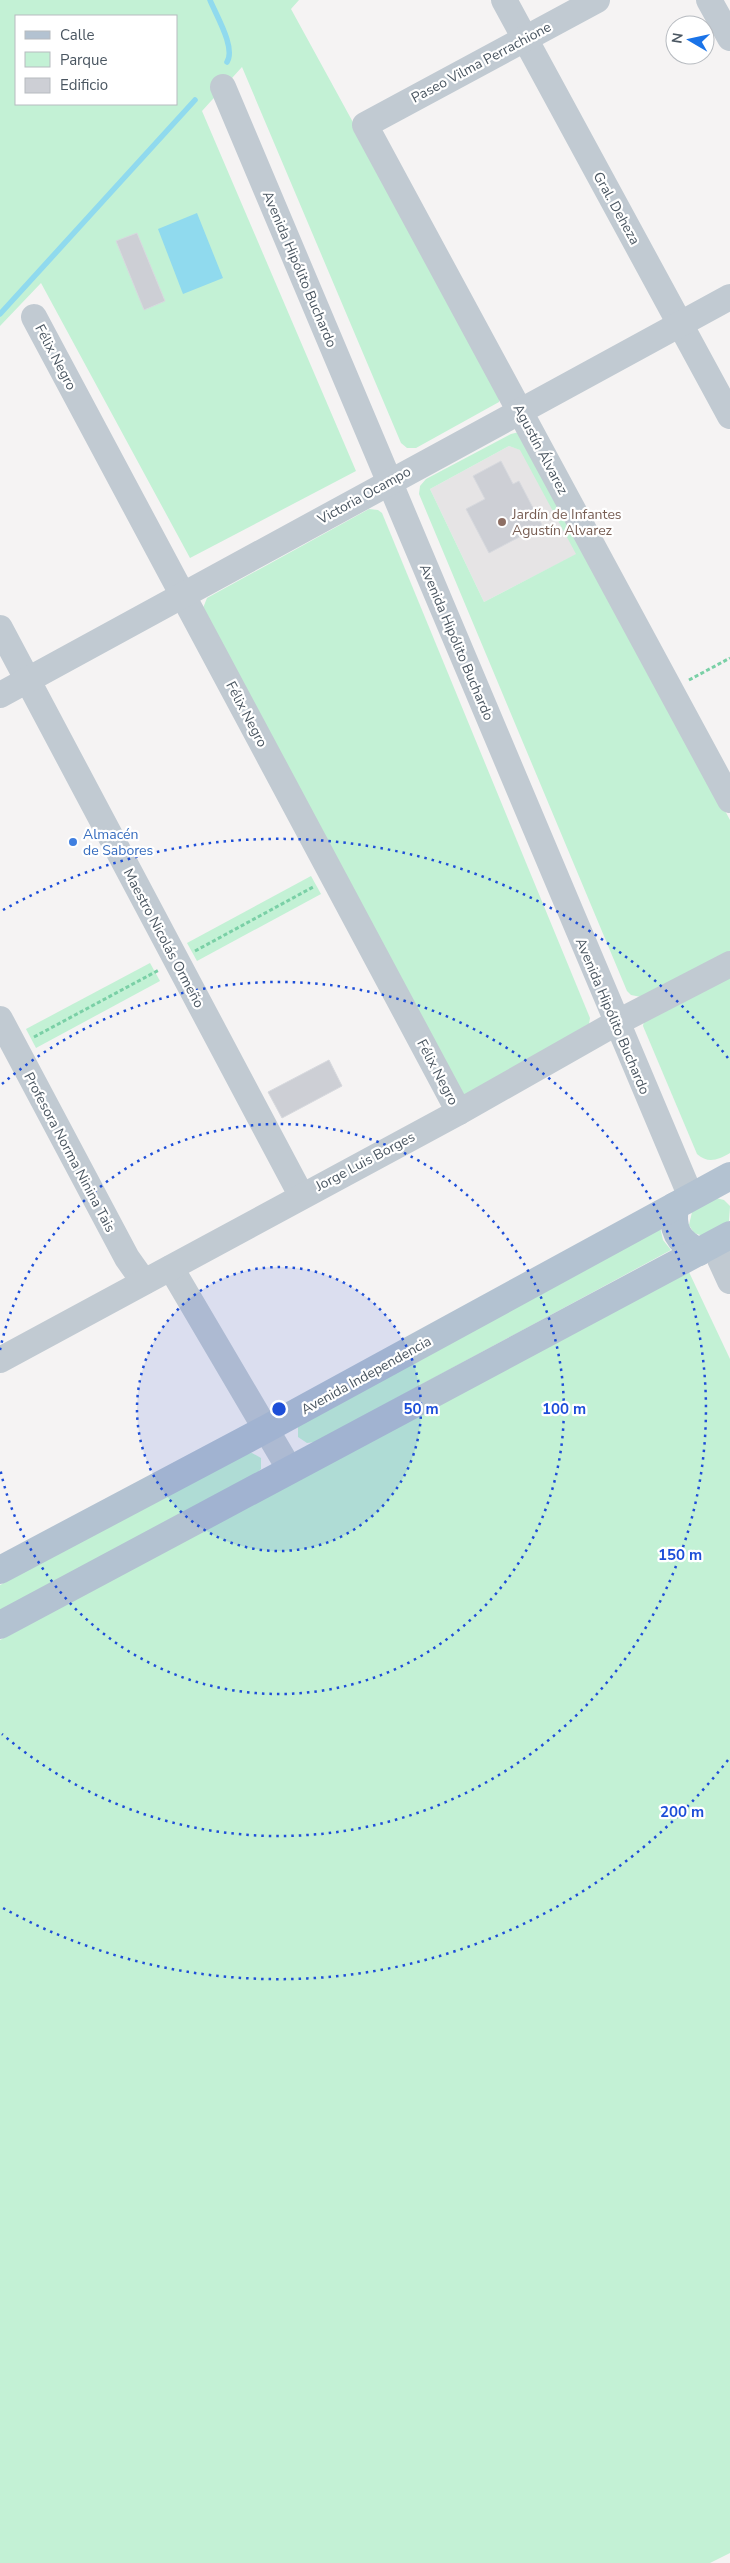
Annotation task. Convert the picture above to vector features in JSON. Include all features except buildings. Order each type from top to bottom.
[{"type":"main road","name":"Avenida Independencia","points":[[0,1570],[266,1429],[683,1202],[727,1181]]},
{"type":"main road","points":[[683,1202],[673,1217],[677,1235],[682,1242],[714,1244]]},
{"type":"main road","points":[[0,1625],[714,1244]]},
{"type":"street","name":"Gral. Deheza","points":[[504,0],[730,416]]},
{"type":"street","name":"Paseo Vilma Perrachione","points":[[365,125],[597,0]]},
{"type":"street","points":[[709,0],[730,38]]},
{"type":"street","name":"Avenida Hipólito Buchardo","points":[[223,87],[390,480],[616,1023],[683,1202]]},
{"type":"street","name":"Agustín Álvarez","points":[[365,125],[730,800]]},
{"type":"street","name":"Victoria Ocampo","points":[[0,695],[390,480],[730,297]]},
{"type":"street","name":"Félix Negro","points":[[34,318],[459,1112]]},
{"type":"street","name":"Maestro Nicolás Ormeño","points":[[0,628],[301,1195]]},
{"type":"street","name":"Jorge Luis Borges","points":[[0,1360],[171,1268],[301,1195],[459,1112],[616,1023],[730,964]]},
{"type":"street","name":"Profesora Norma Ninina Tais","points":[[0,1019],[127,1258],[144,1282]]},
{"type":"street","points":[[714,1244],[730,1281]]},
{"type":"street","points":[[171,1268],[290,1470]]},
{"type":"path","points":[[672,690],[730,658]]},
{"type":"path","points":[[15,1047],[333,876]]},
{"type":"shaded area","name":"Jardín de Infantes Agustín Alvarez","points":[[509,446],[521,450],[577,554],[484,602],[430,489]]},
{"type":"green space","points":[[0,0],[299,0],[291,9],[499,389],[499,402],[416,448],[407,448],[401,443],[242,67],[202,111],[356,471],[190,558],[41,283],[0,326]]},
{"type":"green space","points":[[519,432],[588,554],[730,820],[730,952],[641,997],[631,995],[627,991],[419,494],[420,486],[426,479],[511,434]],"holes":[[[509,446],[520,450],[576,554],[484,602],[430,489]]]},
{"type":"green space","points":[[369,509],[378,510],[382,513],[590,1018],[589,1024],[464,1097],[203,608],[207,598]]},
{"type":"green space","points":[[311,876],[321,894],[197,961],[187,943]]},
{"type":"green space","points":[[150,963],[160,981],[36,1048],[26,1029]]},
{"type":"green space","points":[[730,972],[730,1153],[721,1158],[709,1160],[697,1154],[643,1026],[644,1021]]},
{"type":"green space","points":[[716,1198],[724,1200],[730,1206],[729,1221],[703,1236],[694,1233],[689,1225],[692,1212]]},
{"type":"green space","points":[[660,1227],[663,1240],[671,1250],[315,1442],[307,1443],[298,1437],[298,1426]]},
{"type":"green space","points":[[688,1270],[730,1359],[730,2553],[710,2563],[0,2563],[0,1640]]},
{"type":"green space","points":[[252,1453],[261,1458],[261,1469],[258,1472],[0,1611],[0,1585],[244,1454]]},
{"type":"water","points":[[197,213],[223,278],[183,294],[158,229]]},
{"type":"waterway","points":[[210,0],[227,40],[229,49],[227,62]]},
{"type":"waterway","points":[[0,314],[195,100]]},
{"type":"place","name":"Jardín de Infantes Agustín Alvarez","points":[[502,522]]},
{"type":"place","name":"Almacén de Sabores","points":[[73,842]]}]
